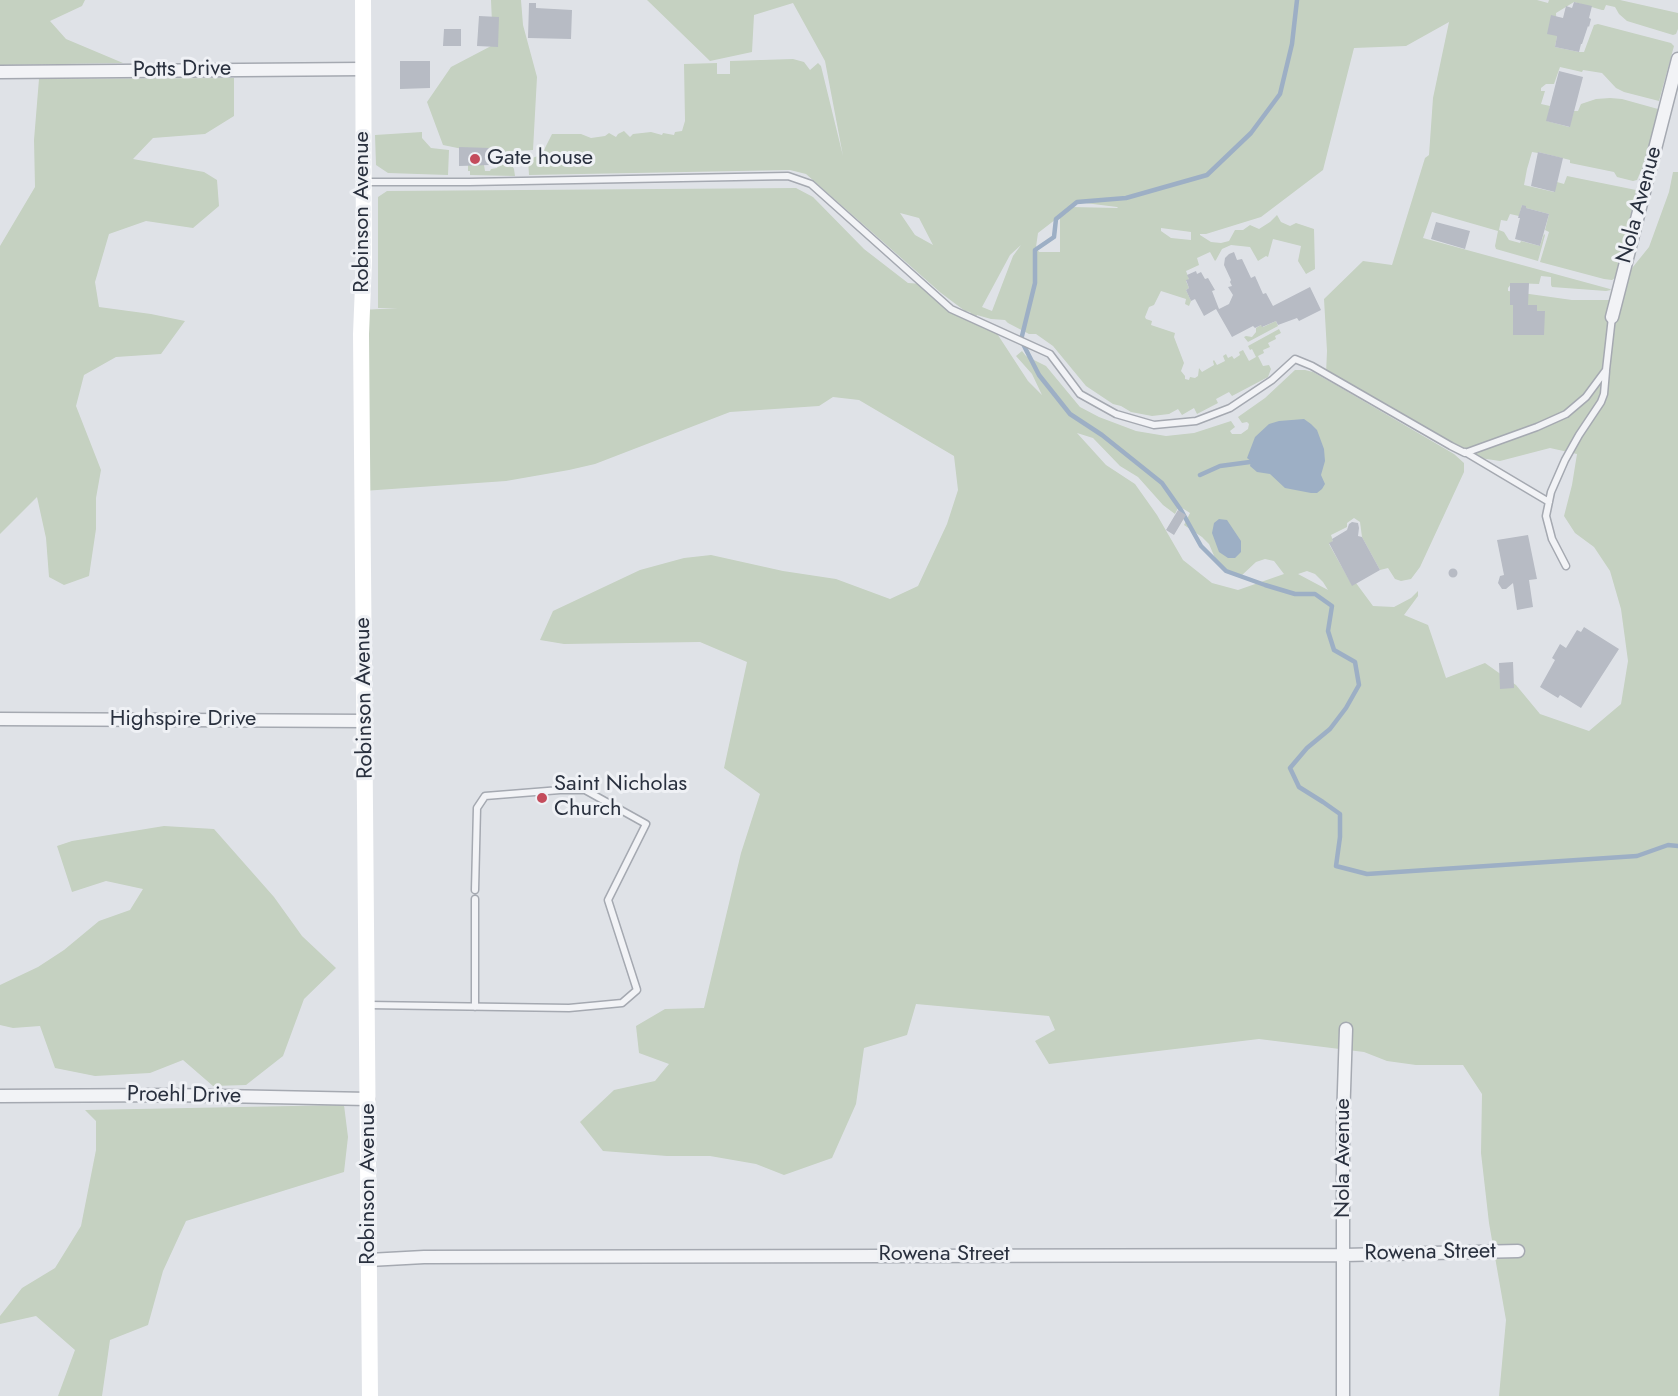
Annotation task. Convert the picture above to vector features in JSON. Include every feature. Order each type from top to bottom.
[{"type":"main road","name":"Robinson Avenue","points":[[363,0],[364,261],[361,346],[370,1396]]},
{"type":"street","name":"Nola Avenue","points":[[1612,317],[1678,59]]},
{"type":"street","name":"Potts Drive","points":[[0,72],[363,69]]},
{"type":"street","name":"Highspire Drive","points":[[0,719],[365,721]]},
{"type":"street","name":"Nola Avenue","points":[[1343,1396],[1343,1121],[1346,1029]]},
{"type":"street","name":"Proehl Drive","points":[[0,1096],[160,1095],[368,1099]]},
{"type":"street","name":"Rowena Street","points":[[369,1260],[424,1257],[1344,1255],[1518,1251]]},
{"type":"lane","points":[[364,182],[788,176],[811,184],[951,309],[1050,354],[1080,394],[1116,414],[1154,425],[1196,421],[1230,408],[1272,380],[1295,359],[1312,366],[1465,452],[1549,502]]},
{"type":"lane","points":[[1566,566],[1552,539],[1546,516],[1551,492],[1565,460],[1604,394],[1612,317]]},
{"type":"lane","points":[[1465,452],[1537,427],[1566,414],[1586,397],[1606,370]]},
{"type":"lane","points":[[368,1005],[569,1008],[622,1003],[638,990],[608,900],[646,824],[585,790],[485,796],[477,808],[475,890]]},
{"type":"lane","points":[[475,899],[475,1007]]},
{"type":"green space","points":[[0,0],[85,0],[82,6],[50,21],[66,39],[123,63],[0,65]]},
{"type":"green space","points":[[491,0],[521,0],[523,25],[537,77],[533,150],[482,153],[443,145],[427,102],[451,67],[493,45]]},
{"type":"green space","points":[[647,0],[1537,0],[1548,3],[1549,0],[1620,0],[1678,13],[1678,29],[1673,35],[1627,21],[1615,7],[1606,5],[1602,10],[1574,2],[1556,13],[1555,47],[1584,52],[1594,25],[1598,24],[1671,43],[1674,46],[1659,101],[1624,92],[1616,88],[1602,73],[1583,70],[1582,72],[1560,67],[1554,84],[1546,84],[1541,88],[1541,91],[1545,91],[1541,104],[1550,106],[1547,121],[1569,127],[1574,111],[1578,111],[1581,104],[1596,99],[1622,99],[1658,109],[1644,164],[1637,180],[1617,177],[1614,172],[1570,163],[1570,160],[1538,152],[1532,152],[1527,169],[1524,185],[1554,192],[1557,182],[1564,184],[1567,176],[1636,190],[1615,278],[1604,279],[1540,262],[1549,232],[1545,230],[1549,214],[1522,205],[1519,216],[1510,214],[1507,221],[1501,220],[1499,230],[1504,232],[1509,240],[1540,246],[1544,234],[1538,261],[1496,249],[1498,231],[1432,212],[1423,238],[1611,290],[1552,287],[1551,277],[1541,276],[1539,284],[1512,283],[1508,291],[1572,300],[1616,300],[1620,283],[1649,247],[1669,192],[1673,172],[1678,172],[1678,1396],[1499,1396],[1506,1320],[1489,1223],[1481,1153],[1482,1094],[1463,1065],[1416,1065],[1387,1061],[1364,1052],[1259,1039],[1049,1064],[1035,1041],[1055,1030],[1049,1016],[916,1004],[907,1035],[864,1048],[856,1104],[832,1158],[784,1175],[756,1164],[710,1156],[667,1156],[603,1151],[580,1122],[614,1090],[655,1081],[669,1064],[639,1053],[636,1026],[665,1009],[704,1008],[741,853],[760,794],[724,768],[747,662],[700,642],[564,644],[540,640],[553,611],[640,570],[684,558],[711,555],[783,571],[836,579],[890,599],[918,586],[947,524],[958,490],[954,456],[859,400],[833,397],[819,406],[730,412],[595,464],[569,470],[506,481],[363,491],[362,310],[398,308],[378,308],[378,197],[387,191],[796,188],[813,197],[864,249],[908,283],[923,284],[951,309],[974,319],[970,312],[965,311],[941,293],[806,174],[790,170],[529,175],[528,160],[542,154],[552,134],[581,134],[591,138],[605,136],[609,133],[616,137],[624,131],[630,137],[633,134],[651,132],[674,135],[675,132],[682,131],[685,121],[684,64],[717,63],[717,74],[730,74],[730,61],[793,59],[804,62],[810,70],[818,63],[821,66],[843,156],[825,61],[793,3],[754,15],[752,52],[710,61]],"holes":[[[1449,22],[1433,98],[1429,155],[1425,158],[1392,265],[1363,261],[1324,299],[1326,374],[1473,457],[1500,461],[1550,448],[1577,454],[1564,516],[1575,533],[1594,547],[1610,571],[1621,609],[1628,661],[1621,704],[1589,731],[1540,714],[1516,685],[1485,663],[1446,678],[1428,625],[1404,615],[1418,596],[1418,591],[1411,598],[1394,607],[1373,606],[1356,583],[1352,585],[1329,544],[1333,541],[1331,535],[1347,527],[1347,523],[1354,518],[1360,522],[1362,537],[1380,570],[1388,568],[1395,579],[1401,581],[1411,579],[1420,567],[1464,472],[1464,463],[1454,454],[1313,372],[1305,370],[1295,370],[1265,398],[1238,417],[1242,423],[1249,424],[1248,429],[1241,434],[1232,434],[1230,431],[1235,427],[1231,421],[1194,433],[1166,436],[1136,431],[1080,407],[1046,366],[1026,356],[1022,351],[1016,356],[1032,374],[1042,395],[1028,381],[994,329],[975,320],[977,315],[1005,320],[1029,334],[1036,334],[1053,346],[1086,386],[1113,404],[1131,412],[1152,416],[1169,414],[1178,409],[1182,415],[1194,408],[1197,414],[1218,403],[1216,399],[1229,392],[1232,396],[1268,377],[1271,369],[1269,365],[1263,366],[1258,356],[1264,353],[1263,350],[1270,347],[1268,343],[1281,333],[1279,329],[1248,346],[1256,357],[1249,361],[1243,350],[1234,359],[1232,356],[1228,358],[1226,354],[1223,356],[1225,361],[1217,365],[1214,360],[1214,365],[1202,372],[1199,368],[1198,376],[1190,377],[1189,380],[1185,379],[1181,371],[1184,363],[1174,337],[1175,333],[1151,325],[1152,321],[1145,317],[1149,307],[1154,305],[1161,291],[1186,299],[1185,304],[1189,306],[1191,301],[1186,290],[1189,288],[1186,271],[1199,265],[1197,258],[1210,252],[1215,261],[1222,249],[1231,245],[1250,247],[1258,261],[1268,257],[1273,239],[1301,246],[1298,261],[1306,274],[1315,269],[1314,229],[1296,223],[1290,226],[1281,222],[1277,215],[1259,229],[1250,225],[1243,230],[1235,230],[1229,241],[1221,243],[1211,242],[1200,234],[1261,217],[1323,170],[1354,48],[1406,46]],[[1077,202],[1118,208],[1071,207]],[[900,213],[919,218],[933,245],[915,235]],[[1060,216],[1060,252],[1039,252],[1036,247],[1038,233]],[[1161,228],[1191,232],[1191,240],[1171,238],[1161,231]],[[1021,245],[1013,256],[992,311],[982,307],[1010,255]],[[1077,433],[1093,438],[1120,466],[1138,477],[1163,505],[1175,514],[1179,506],[1190,513],[1184,525],[1209,544],[1218,565],[1240,577],[1256,562],[1265,559],[1274,561],[1284,574],[1238,590],[1212,583],[1183,560],[1157,515],[1135,484],[1106,465]],[[1307,571],[1315,574],[1328,590],[1298,574]]]},
{"type":"green space","points":[[234,78],[234,116],[205,134],[153,138],[133,159],[204,172],[217,180],[219,206],[193,228],[146,221],[109,234],[95,282],[99,307],[185,321],[161,354],[116,357],[84,375],[76,406],[101,470],[96,498],[96,529],[89,576],[64,585],[49,577],[46,538],[37,497],[0,534],[0,246],[35,187],[34,140],[39,79]]},
{"type":"green space","points":[[422,132],[422,138],[431,148],[449,150],[448,175],[388,173],[376,165],[375,135]]},
{"type":"green space","points":[[501,161],[511,164],[515,176],[470,175],[468,171],[468,165],[484,165],[485,171],[490,171],[497,168]]},
{"type":"green space","points":[[1276,321],[1278,326],[1248,342],[1244,337],[1252,337],[1256,328]]},
{"type":"green space","points":[[164,826],[214,829],[274,897],[302,936],[336,968],[304,999],[283,1056],[246,1085],[213,1086],[183,1060],[150,1073],[95,1076],[55,1068],[40,1026],[13,1028],[0,1025],[0,985],[38,967],[64,950],[99,921],[130,910],[143,889],[106,881],[72,892],[57,846],[72,841]]},
{"type":"green space","points":[[344,1105],[348,1137],[344,1172],[186,1221],[163,1271],[148,1325],[110,1340],[102,1396],[58,1396],[75,1350],[36,1316],[0,1324],[0,1316],[22,1288],[55,1268],[81,1226],[96,1150],[96,1121],[85,1110]]},
{"type":"water","points":[[1304,419],[1317,430],[1324,449],[1325,461],[1321,475],[1325,484],[1317,493],[1285,488],[1270,474],[1257,472],[1250,466],[1251,461],[1247,458],[1255,437],[1269,424]]},
{"type":"water","points":[[1219,519],[1227,520],[1241,541],[1241,552],[1235,558],[1228,558],[1219,552],[1212,533],[1214,523]]},
{"type":"building","points":[[1574,2],[1592,6],[1589,27],[1579,52],[1555,47],[1557,36],[1547,34],[1551,15],[1563,18],[1566,6],[1572,8]]},
{"type":"building","points":[[529,3],[536,3],[536,8],[572,10],[571,39],[528,38]]},
{"type":"building","points":[[479,16],[499,17],[498,47],[477,46]]},
{"type":"building","points":[[444,29],[461,29],[461,46],[443,46]]},
{"type":"building","points":[[400,61],[430,61],[430,88],[400,89]]},
{"type":"building","points":[[1559,71],[1583,77],[1570,127],[1546,121]]},
{"type":"building","name":"Gate house","points":[[459,147],[490,148],[490,165],[459,166]]},
{"type":"building","points":[[1538,152],[1563,158],[1555,192],[1531,186]]},
{"type":"building","points":[[1522,205],[1549,214],[1540,246],[1515,239]]},
{"type":"building","points":[[1436,222],[1470,231],[1465,249],[1431,239]]},
{"type":"building","points":[[1234,252],[1237,260],[1242,259],[1251,278],[1255,276],[1263,294],[1266,293],[1273,306],[1310,287],[1321,310],[1299,321],[1297,318],[1278,325],[1276,321],[1262,327],[1261,325],[1255,328],[1253,326],[1232,337],[1216,309],[1204,316],[1195,299],[1191,301],[1186,290],[1189,288],[1186,280],[1189,279],[1187,275],[1196,271],[1197,274],[1201,272],[1205,279],[1208,278],[1215,290],[1212,291],[1219,309],[1229,304],[1233,295],[1228,287],[1232,286],[1224,265],[1225,258]]},
{"type":"building","points":[[1510,283],[1529,283],[1528,305],[1537,305],[1537,311],[1545,311],[1544,335],[1513,335]]},
{"type":"building","points":[[1178,510],[1186,515],[1174,535],[1166,530]]},
{"type":"building","points":[[1352,522],[1358,523],[1358,536],[1362,537],[1380,570],[1352,586],[1329,543],[1347,530]]},
{"type":"building","points":[[1528,535],[1537,579],[1529,580],[1533,607],[1517,610],[1513,583],[1506,589],[1502,589],[1498,583],[1500,576],[1504,575],[1497,540]]},
{"type":"building","points":[[1453,568],[1458,573],[1453,578],[1448,573]]},
{"type":"building","points":[[1584,627],[1619,649],[1581,708],[1560,695],[1558,698],[1540,687],[1555,660],[1552,658],[1560,644],[1566,648],[1577,630],[1581,632]]},
{"type":"building","points":[[1513,662],[1514,688],[1500,689],[1499,663]]},
{"type":"waterway","points":[[1297,0],[1292,44],[1280,94],[1251,133],[1207,175],[1126,198],[1077,202],[1056,219],[1054,237],[1035,250],[1035,283],[1021,340],[1039,375],[1070,414],[1102,435],[1162,483],[1181,510],[1201,546],[1226,571],[1295,594],[1315,594],[1332,606],[1328,631],[1334,650],[1355,662],[1359,685],[1346,708],[1330,729],[1307,748],[1290,768],[1299,787],[1340,814],[1336,866],[1367,874],[1637,856],[1668,845],[1678,846]]},
{"type":"waterway","points":[[1200,475],[1220,466],[1250,462]]},
{"type":"place","name":"Gate house","points":[[475,159]]},
{"type":"place","name":"Saint Nicholas Church","points":[[542,798]]}]
